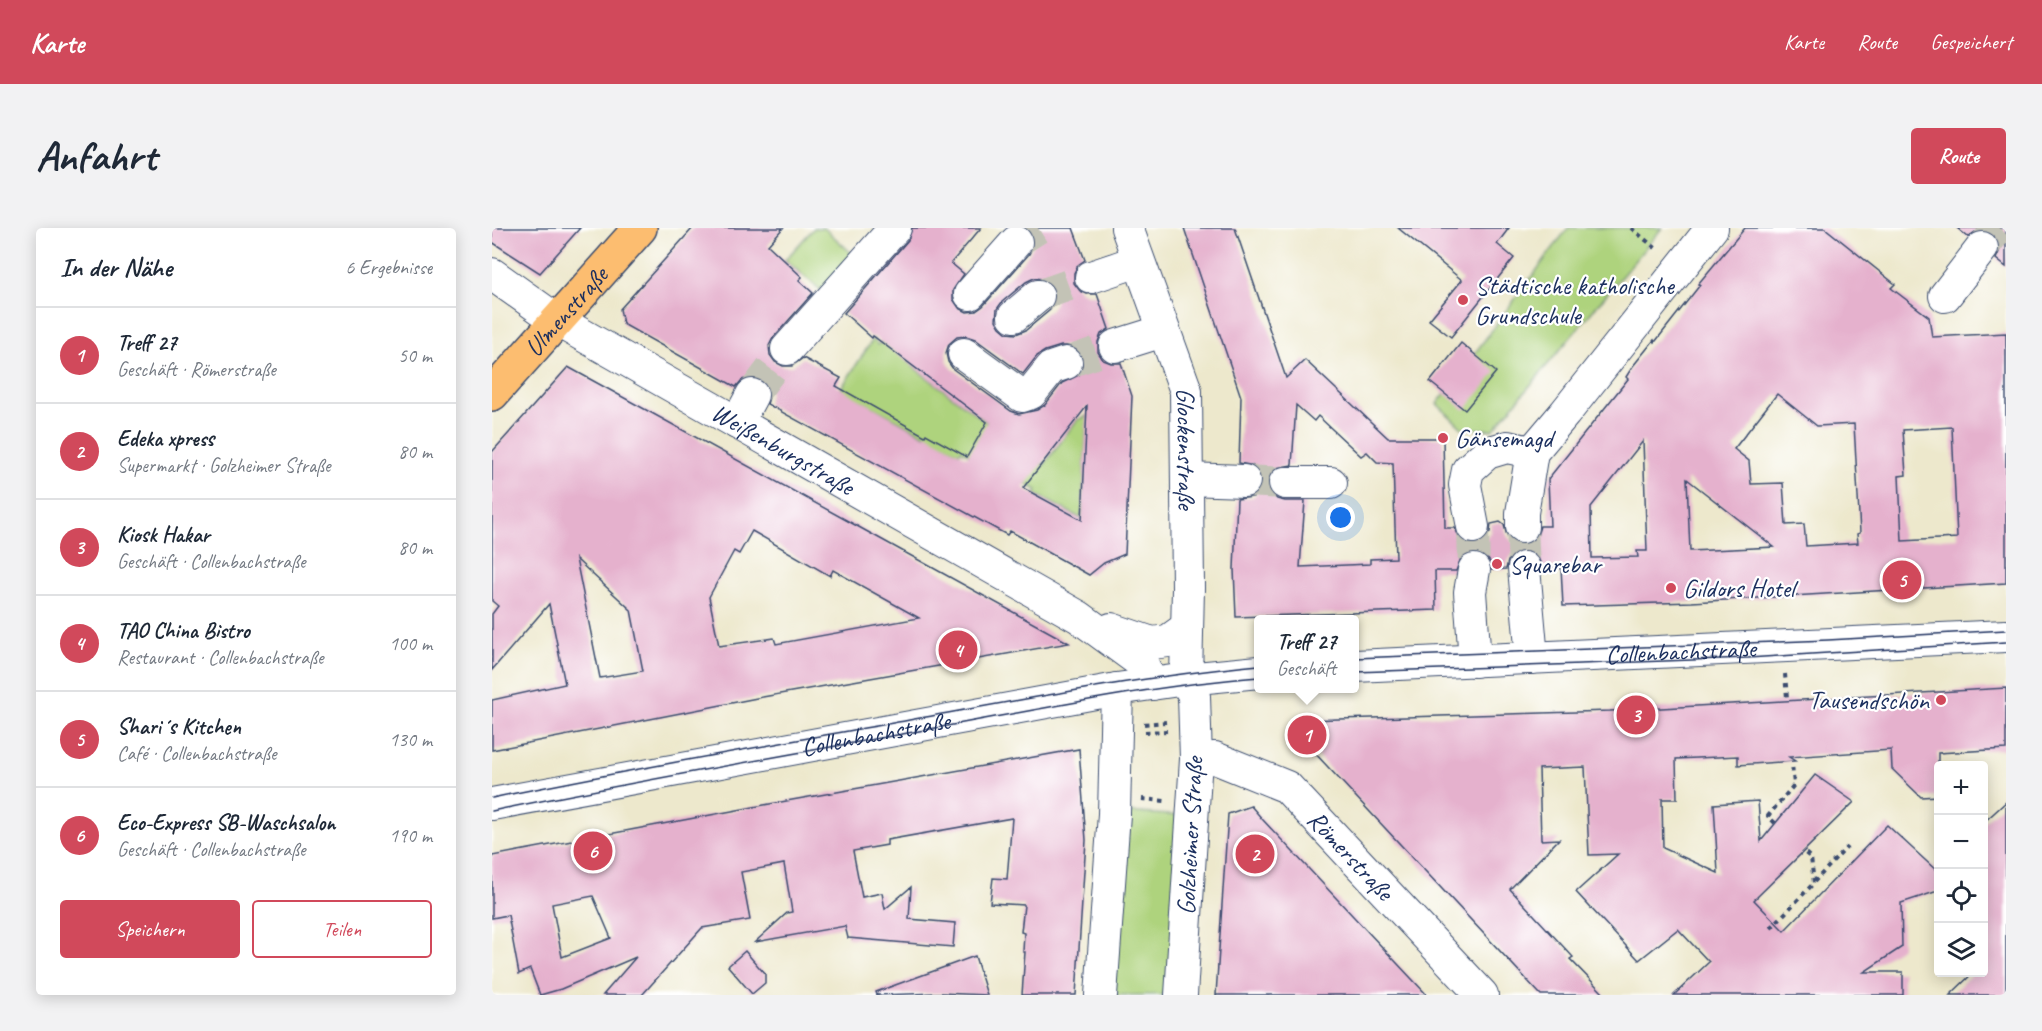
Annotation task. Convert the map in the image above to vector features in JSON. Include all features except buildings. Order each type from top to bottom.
[{"type":"main road","name":"Ulmenstraße","points":[[492,394],[640,228]]},
{"type":"street","points":[[787,349],[895,228]]},
{"type":"street","name":"Glockenstraße","points":[[1127,228],[1186,391],[1188,588],[1186,679]]},
{"type":"street","points":[[1522,526],[1532,452],[1712,228]]},
{"type":"street","points":[[970,294],[1016,242]]},
{"type":"street","points":[[1945,296],[1982,248]]},
{"type":"street","points":[[1090,277],[1138,261]]},
{"type":"street","name":"Weißenburgstraße","points":[[492,274],[558,321],[1079,617],[1142,663],[1152,684]]},
{"type":"street","points":[[1014,316],[1038,296]]},
{"type":"street","points":[[1115,346],[1163,331]]},
{"type":"street","points":[[964,354],[1022,396],[1031,393],[1051,368],[1066,363]]},
{"type":"street","points":[[737,423],[752,395]]},
{"type":"street","points":[[1473,527],[1465,485],[1468,470],[1487,453],[1507,447],[1532,452]]},
{"type":"street","points":[[1186,479],[1244,482]]},
{"type":"street","points":[[1285,483],[1331,483]]},
{"type":"street","points":[[1524,568],[1532,658]]},
{"type":"street","points":[[1474,570],[1470,592],[1475,661]]},
{"type":"street","name":"Weißenburgstraße","points":[[1079,617],[1152,643],[1168,641],[1186,628]]},
{"type":"street","name":"Collenbachstraße","points":[[1359,666],[2006,636]]},
{"type":"street","name":"Collenbachstraße","points":[[492,804],[1117,689],[1254,672]]},
{"type":"street","name":"Golzheimer Straße","points":[[1181,995],[1195,736],[1194,696],[1186,679]]},
{"type":"street","points":[[1101,995],[1114,798],[1117,689]]},
{"type":"street","name":"Römerstraße","points":[[1195,736],[1215,758],[1287,787],[1482,995]]},
{"type":"path","points":[[1116,730],[1195,736]]},
{"type":"path","points":[[1116,730],[1195,736]]},
{"type":"path","points":[[1775,823],[1768,816],[1794,785],[1792,764]]},
{"type":"path","points":[[1114,798],[1193,802]]},
{"type":"path","points":[[1771,928],[1847,847]]},
{"type":"path","points":[[1804,852],[1811,858],[1814,883]]},
{"type":"green space","points":[[814,228],[824,228],[855,256],[824,293],[785,260]]},
{"type":"green space","points":[[1568,228],[1662,228],[1493,430],[1462,428],[1437,404]]},
{"type":"green space","points":[[873,339],[878,345],[883,340],[917,370],[1044,465],[1077,420],[1087,416],[1082,519],[1035,494],[1037,490],[961,450],[959,453],[840,390]]},
{"type":"green space","points":[[1125,812],[1183,816],[1171,995],[1113,995]]},
{"type":"tunnel","points":[[1016,242],[1038,228]]},
{"type":"tunnel","points":[[1982,248],[1999,228]]},
{"type":"tunnel","points":[[1038,296],[1091,277]]},
{"type":"tunnel","points":[[1066,363],[1115,346]]},
{"type":"tunnel","points":[[752,395],[787,349]]},
{"type":"tunnel","points":[[1244,481],[1285,483]]},
{"type":"tunnel","points":[[1473,527],[1474,570]]},
{"type":"tunnel","points":[[1522,527],[1524,568]]},
{"type":"tram line","points":[[1359,658],[1828,640],[2006,630]]},
{"type":"tram line","points":[[1359,672],[1748,658],[2006,642]]},
{"type":"tram line","points":[[492,798],[642,768],[1030,698],[1167,676],[1254,666]]},
{"type":"tram line","points":[[492,811],[652,779],[1089,700],[1174,686],[1254,677]]},
{"type":"place","name":"Städtische katholische Grundschule","points":[[1463,300]]},
{"type":"place","name":"Gänsemagd","points":[[1443,438]]},
{"type":"place","name":"Squarebar","points":[[1497,564]]},
{"type":"place","name":"Shari´s Kitchen","points":[[1902,580]]},
{"type":"place","name":"Gildors Hotel","points":[[1671,588]]},
{"type":"place","name":"TAO China Bistro","points":[[958,650]]},
{"type":"place","name":"Tausendschön","points":[[1941,700]]},
{"type":"place","name":"Kiosk Hakar","points":[[1636,715]]},
{"type":"place","name":"Treff 27","points":[[1307,735]]},
{"type":"place","name":"Eco-Express SB-Waschsalon","points":[[593,851]]},
{"type":"place","name":"Edeka xpress","points":[[1255,854]]}]
